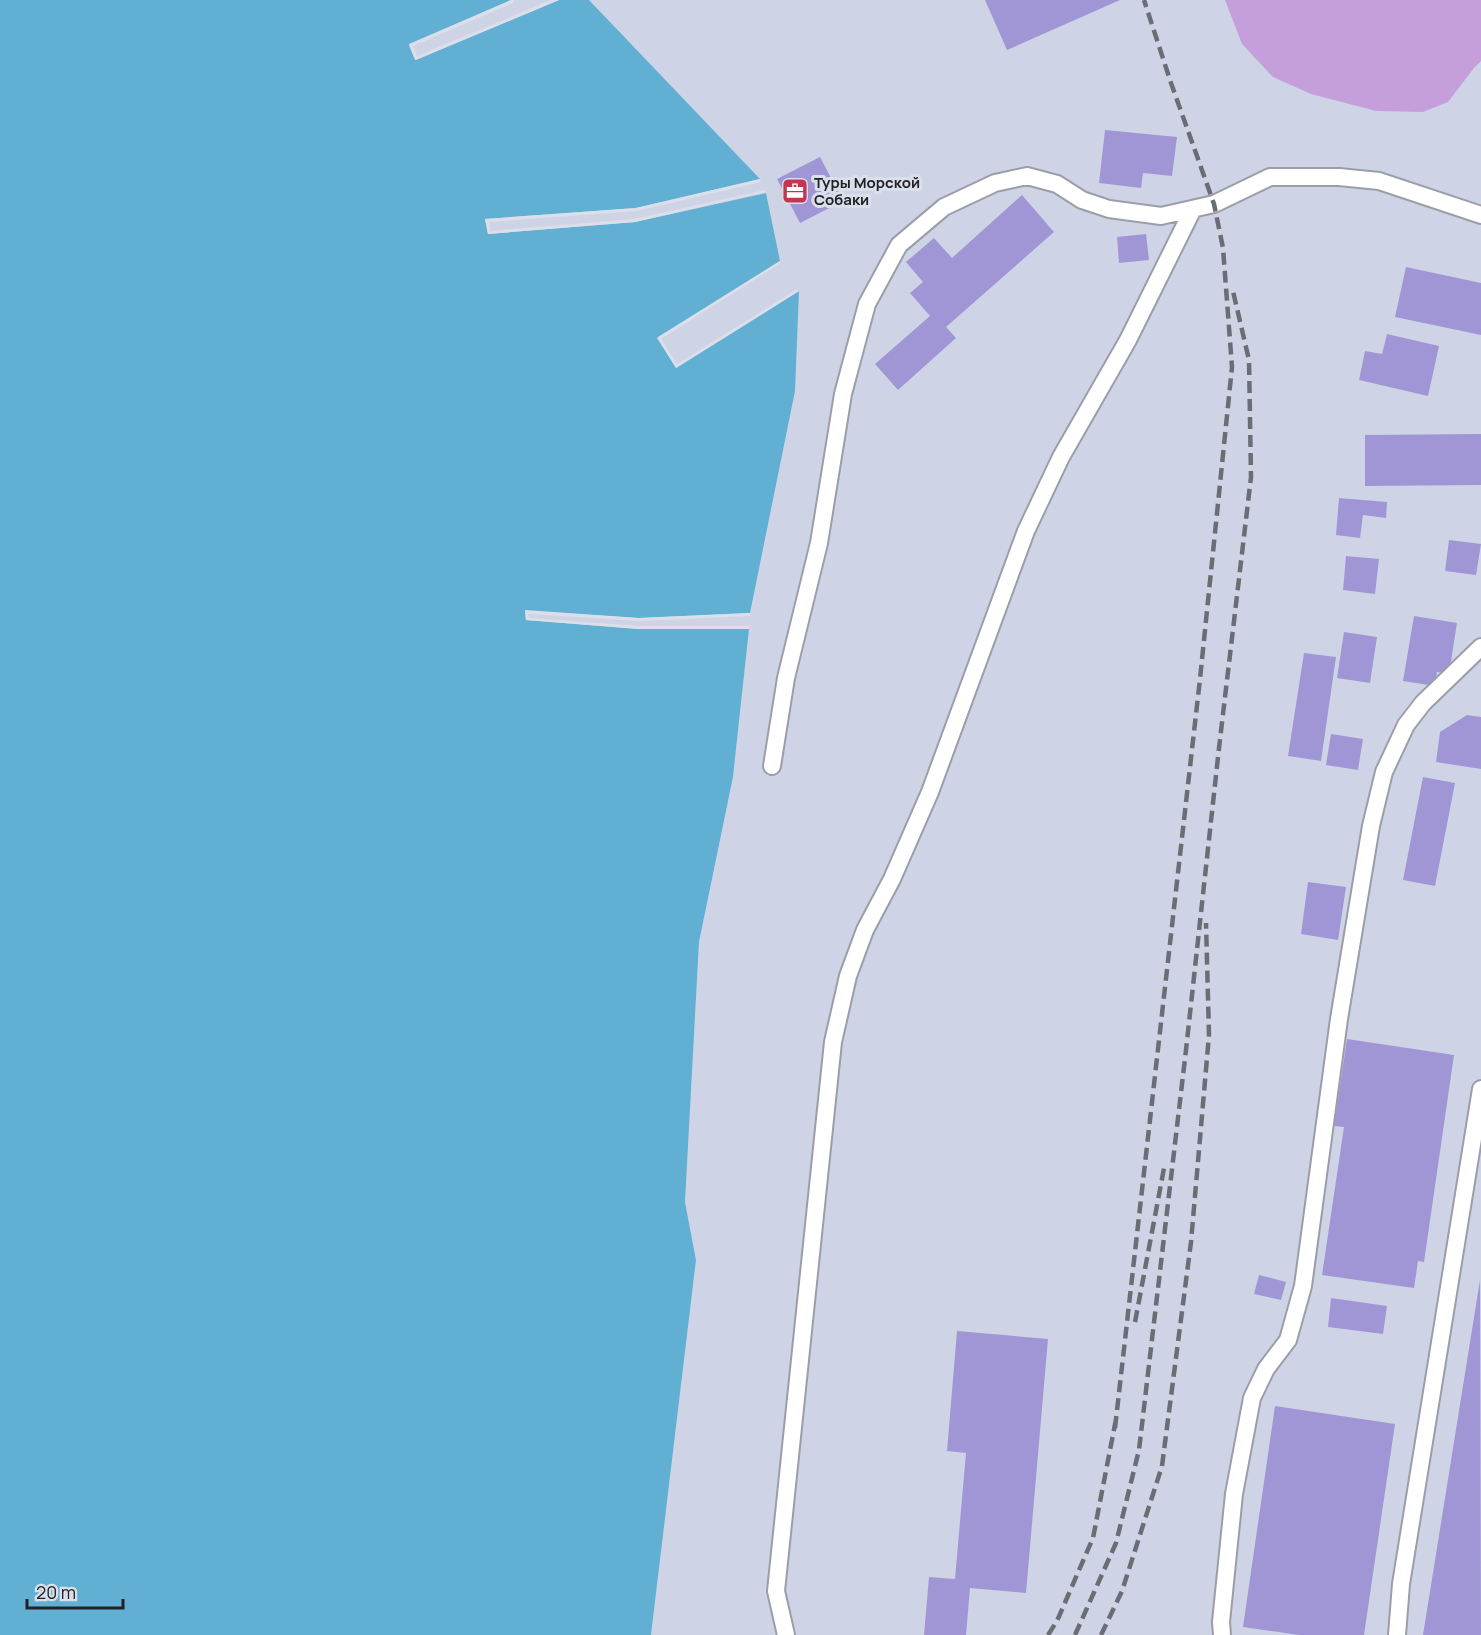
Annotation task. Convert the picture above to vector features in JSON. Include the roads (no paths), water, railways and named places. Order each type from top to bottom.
[{"type":"lane","points":[[772,766],[786,678],[819,543],[843,394],[867,304],[898,245],[944,207],[995,183],[1027,176],[1057,184],[1082,200],[1109,209],[1161,216],[1214,204],[1270,177],[1339,177],[1379,181],[1481,215]]},
{"type":"lane","points":[[786,1635],[776,1591],[833,1042],[848,976],[865,930],[892,879],[930,792],[1026,531],[1061,457],[1128,340],[1193,209]]},
{"type":"lane","points":[[1222,1635],[1221,1622],[1234,1494],[1252,1398],[1266,1369],[1288,1340],[1303,1286],[1341,1008],[1371,826],[1384,772],[1406,725],[1423,703],[1481,647]]},
{"type":"lane","points":[[1397,1635],[1401,1584],[1481,1089]]},
{"type":"water","points":[[0,0],[511,0],[409,44],[416,60],[559,0],[589,0],[760,179],[636,208],[485,219],[488,234],[635,222],[766,193],[780,261],[658,337],[676,368],[799,291],[795,391],[750,613],[639,618],[525,611],[526,620],[639,629],[749,629],[733,777],[699,942],[685,1202],[696,1260],[651,1635],[0,1635]]},
{"type":"railway","points":[[1115,1428],[1200,679],[1232,367],[1223,248],[1214,204],[1144,0]]},
{"type":"railway","points":[[1075,1635],[1116,1543],[1139,1450],[1186,1050],[1251,477],[1249,360],[1232,287]]},
{"type":"railway","points":[[1101,1635],[1122,1591],[1162,1466],[1191,1242],[1209,1035],[1206,923]]},
{"type":"railway","points":[[1135,1322],[1165,1163]]},
{"type":"railway","points":[[1048,1635],[1057,1621],[1093,1538],[1116,1419]]},
{"type":"place","name":"Туры Морской Собаки","points":[[795,191]]}]
